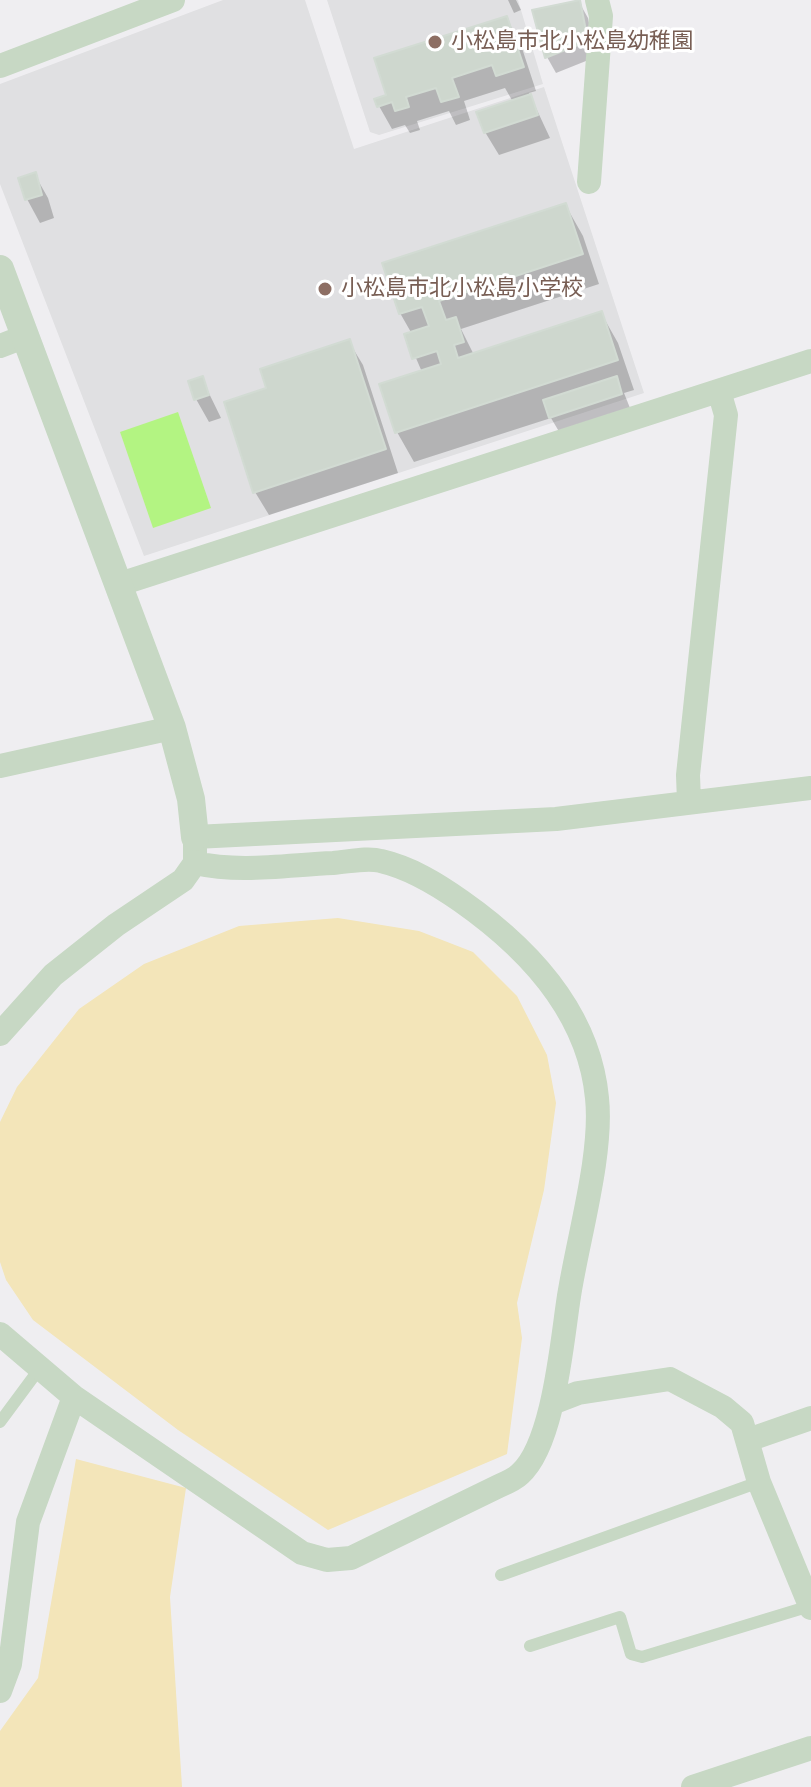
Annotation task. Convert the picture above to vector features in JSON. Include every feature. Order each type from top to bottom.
[{"type":"street","points":[[0,66],[173,0]]},
{"type":"street","points":[[589,182],[601,16],[597,0]]},
{"type":"street","points":[[0,269],[13,341],[120,584],[172,728],[191,799],[195,850],[172,889],[116,925],[53,975],[0,1034]]},
{"type":"street","points":[[120,584],[811,361]]},
{"type":"street","points":[[689,802],[688,775],[726,415],[719,391]]},
{"type":"street","points":[[0,766],[172,728]]},
{"type":"street","points":[[195,850],[556,819],[811,788]]},
{"type":"street","points":[[0,1334],[74,1397],[302,1553],[327,1560],[351,1558],[521,1474],[536,1447],[552,1403],[593,1155],[598,1101],[592,1065],[580,1033],[555,990],[526,952],[491,922],[436,884],[411,871],[378,860],[223,869],[195,850]]},
{"type":"street","points":[[552,1403],[578,1393],[670,1379],[723,1407],[742,1423],[759,1482],[811,1607]]},
{"type":"street","points":[[0,1691],[10,1664],[28,1522],[74,1397]]},
{"type":"street","points":[[748,1440],[811,1418]]},
{"type":"street","points":[[693,1787],[811,1748]]},
{"type":"lane","points":[[0,1422],[40,1368]]},
{"type":"lane","points":[[501,1575],[759,1482]]},
{"type":"lane","points":[[530,1646],[620,1617],[631,1654],[642,1657],[811,1607]]},
{"type":"shaded area","name":"小松島市北小松島小学校","points":[[223,0],[305,0],[354,149],[544,87],[644,393],[144,556],[0,184],[0,84]]},
{"type":"shaded area","name":"小松島市北小松島幼稚園","points":[[327,0],[518,0],[543,84],[379,135],[370,132]]},
{"type":"shaded area","points":[[178,412],[211,508],[153,528],[120,432]]},
{"type":"shaded area","points":[[338,918],[419,931],[473,952],[517,996],[547,1055],[556,1103],[544,1190],[517,1303],[522,1338],[507,1454],[328,1530],[178,1430],[33,1320],[6,1280],[0,1262],[0,1122],[17,1087],[79,1009],[144,964],[239,926]]},
{"type":"shaded area","points":[[76,1459],[186,1488],[170,1597],[182,1787],[0,1787],[0,1731],[38,1678]]},
{"type":"building","points":[[580,0],[588,41],[545,58],[532,10]]},
{"type":"building","points":[[507,16],[524,67],[496,76],[492,65],[452,78],[459,97],[441,102],[436,88],[406,97],[409,107],[395,111],[392,102],[377,107],[374,99],[386,95],[374,58]]},
{"type":"building","points":[[531,94],[538,115],[484,133],[476,112]]},
{"type":"building","points":[[36,172],[42,195],[25,200],[18,178]]},
{"type":"building","points":[[566,203],[583,254],[439,301],[446,320],[456,317],[464,342],[454,345],[458,358],[602,311],[618,360],[395,433],[379,384],[441,364],[437,351],[412,359],[404,334],[429,326],[422,307],[399,314],[382,263]]},
{"type":"building","points":[[350,339],[386,449],[253,493],[224,402],[266,388],[260,369]]},
{"type":"building","points":[[203,376],[209,395],[194,400],[188,381]]},
{"type":"building","points":[[617,376],[622,394],[549,418],[543,400]]},
{"type":"place","name":"小松島市北小松島幼稚園","points":[[435,42]]},
{"type":"place","name":"小松島市北小松島小学校","points":[[325,289]]}]
